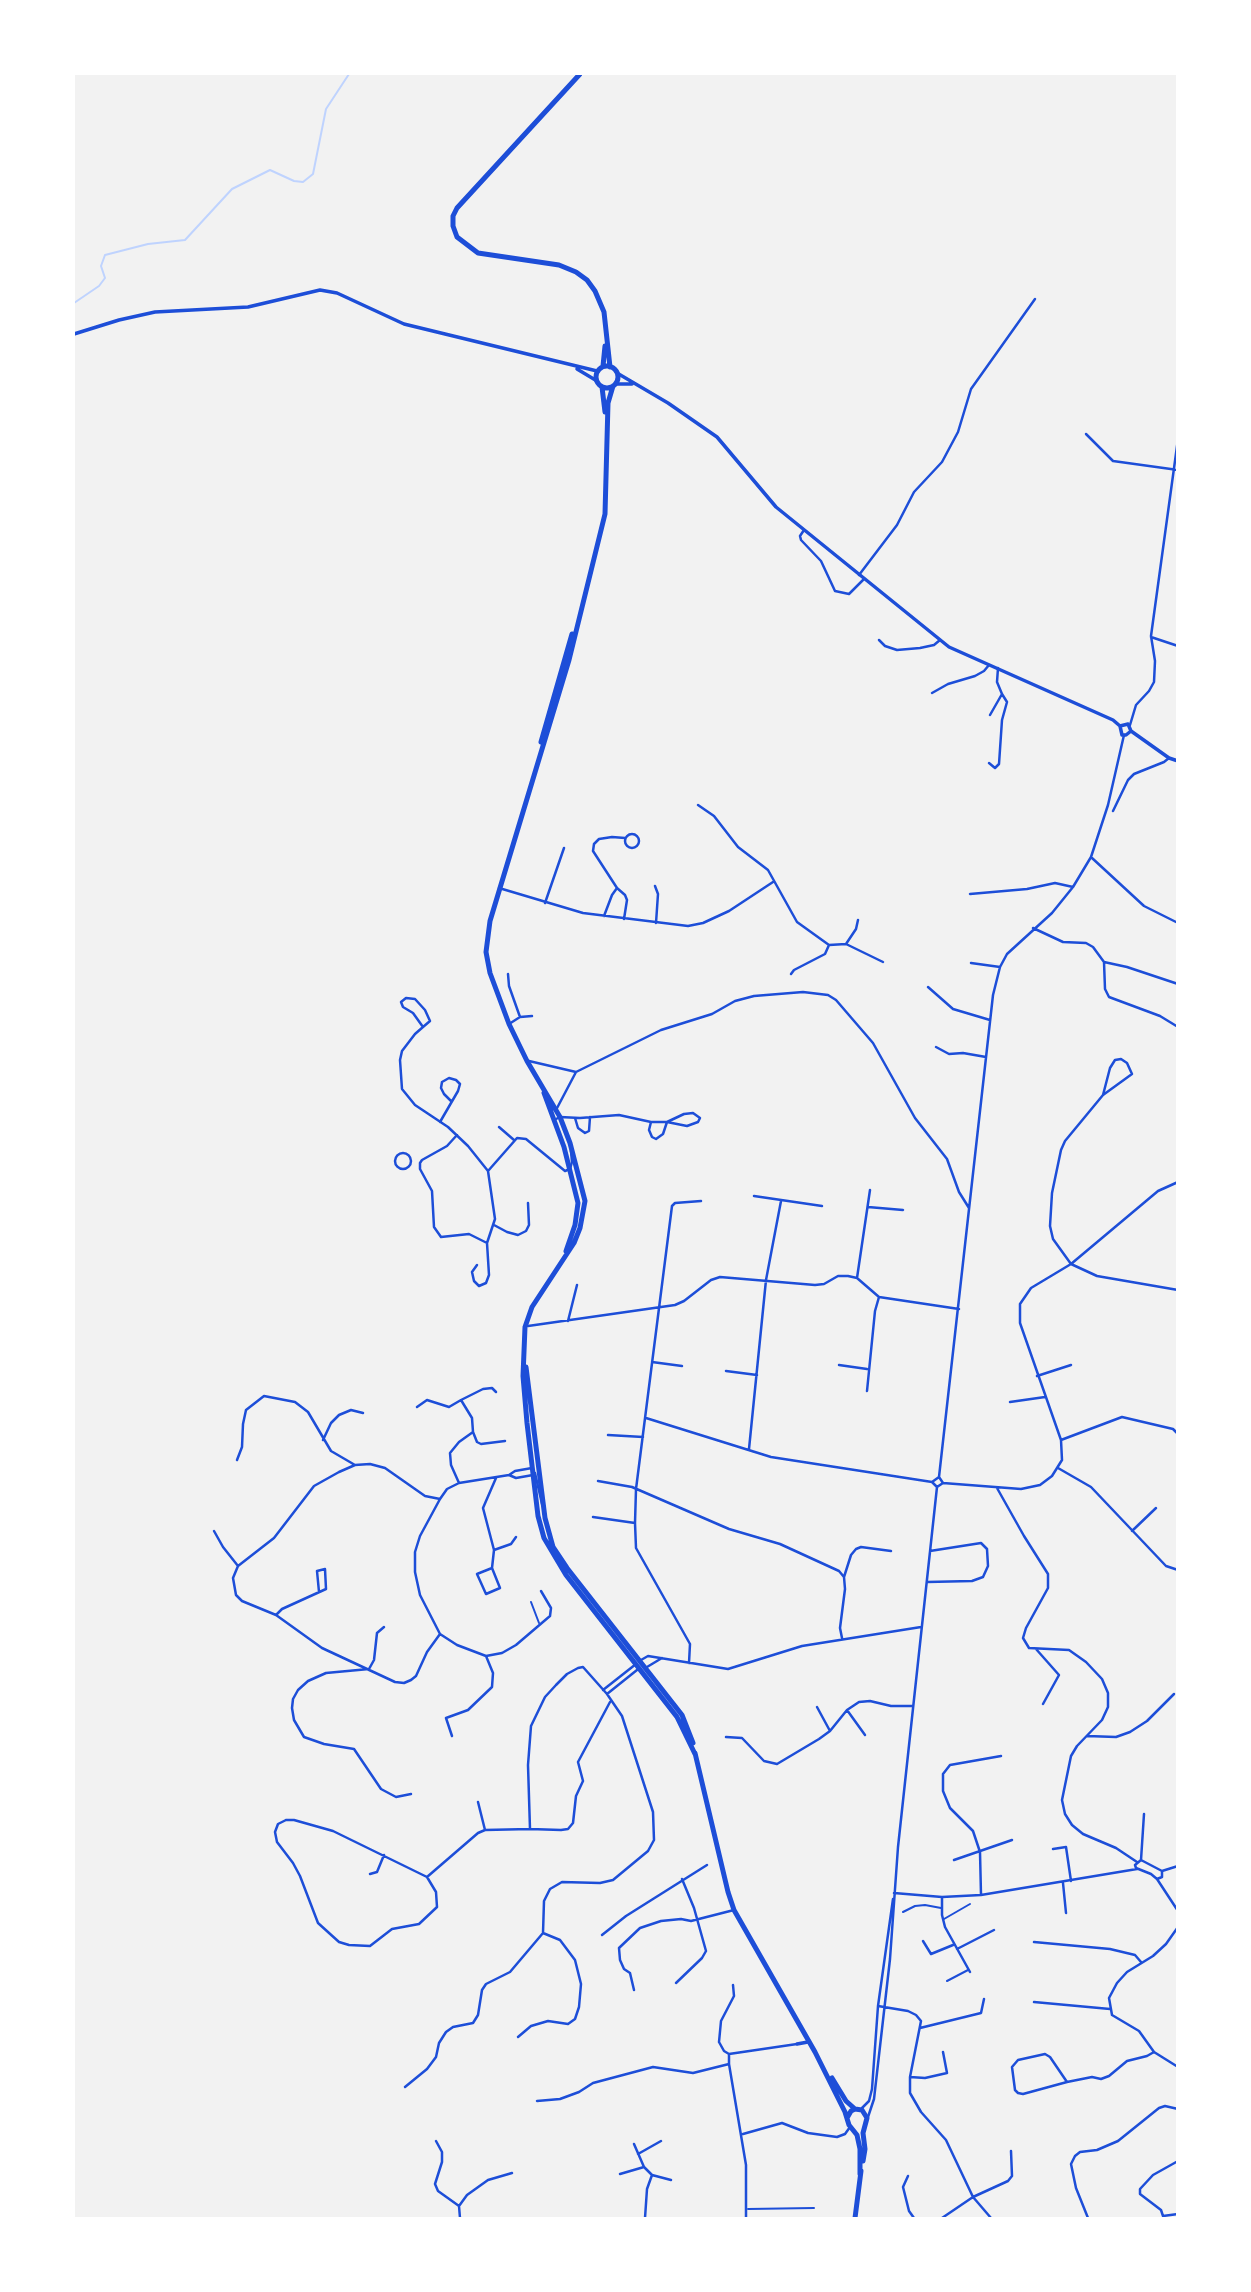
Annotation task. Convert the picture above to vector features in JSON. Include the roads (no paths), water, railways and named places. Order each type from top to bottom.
[{"type":"main road","points":[[580,74],[457,208],[453,226],[457,237],[478,253],[537,261],[576,272],[595,291],[604,312],[607,367]]},
{"type":"main road","points":[[607,367],[597,371],[597,382],[602,387],[607,427]]},
{"type":"main road","points":[[607,367],[617,373],[608,398],[606,514],[568,665],[499,888],[487,936],[486,952],[490,973],[509,1024],[559,1118],[583,1192],[584,1213],[580,1228],[532,1307],[525,1327],[523,1376],[538,1516],[549,1550],[621,1645],[663,1689],[686,1722],[734,1910],[846,2101],[867,2118],[855,2218]]},
{"type":"main road","points":[[602,387],[614,385]]},
{"type":"main road","points":[[559,1118],[577,1193],[578,1213],[564,1257]]},
{"type":"main road","points":[[524,1351],[544,1508],[553,1547],[677,1717],[695,1754]]},
{"type":"main road","points":[[533,1471],[537,1458]]},
{"type":"main road","points":[[815,2052],[860,2149],[860,2174]]},
{"type":"main road","points":[[847,2118],[851,2111],[857,2109]]},
{"type":"main road","points":[[852,2128],[864,2127]]},
{"type":"street","points":[[74,334],[155,312],[248,307],[320,290],[337,293],[404,324],[597,371]]},
{"type":"street","points":[[859,575],[897,524],[914,492],[942,462],[958,432],[971,389],[1035,299]]},
{"type":"street","points":[[573,367],[597,382]]},
{"type":"street","points":[[617,373],[668,403],[717,437],[776,507],[959,653],[1113,720],[1124,735]]},
{"type":"street","points":[[614,385],[634,384]]},
{"type":"street","points":[[1086,434],[1107,458],[1113,461],[1175,470]]},
{"type":"street","points":[[1178,439],[1151,636],[1155,661],[1154,682],[1136,705],[1129,725],[1131,731],[1169,758],[1178,761]]},
{"type":"street","points":[[804,530],[800,536],[801,540],[821,561],[835,591],[853,592],[864,579]]},
{"type":"street","points":[[1151,636],[1178,646]]},
{"type":"street","points":[[878,640],[897,650],[934,645],[941,640]]},
{"type":"street","points":[[932,693],[948,684],[975,676],[989,665]]},
{"type":"street","points":[[989,763],[995,768],[999,764],[1002,720],[1007,702],[997,682],[998,668]]},
{"type":"street","points":[[990,715],[1002,694]]},
{"type":"street","points":[[1120,726],[1124,723],[1129,725]]},
{"type":"street","points":[[943,1483],[939,1477],[990,1020],[1000,967],[1007,954],[1052,913],[1073,887],[1091,857],[1107,813],[1124,735],[1131,731]]},
{"type":"street","points":[[1113,811],[1128,780],[1134,774],[1169,758]]},
{"type":"street","points":[[698,806],[714,816],[738,847],[768,870],[797,922],[830,945],[846,944],[883,962]]},
{"type":"street","points":[[624,919],[627,900],[625,895],[617,888],[593,851],[594,844],[599,839],[625,838],[632,834],[637,836],[639,842],[634,848],[630,848],[625,843],[625,838]]},
{"type":"street","points":[[545,903],[564,848]]},
{"type":"street","points":[[1091,857],[1144,906],[1178,923]]},
{"type":"street","points":[[499,888],[545,903],[604,917],[688,926],[729,911],[773,882]]},
{"type":"street","points":[[970,894],[1027,889],[1055,883],[1073,887]]},
{"type":"street","points":[[655,886],[658,894],[656,923]]},
{"type":"street","points":[[604,917],[617,888]]},
{"type":"street","points":[[846,944],[856,929],[858,920]]},
{"type":"street","points":[[1033,928],[1063,942],[1086,943],[1099,953],[1104,962],[1105,989],[1109,997],[1160,1016],[1178,1027]]},
{"type":"street","points":[[791,974],[825,954],[830,945]]},
{"type":"street","points":[[1104,962],[1178,984]]},
{"type":"street","points":[[971,963],[1000,967]]},
{"type":"street","points":[[508,974],[509,986],[520,1017]]},
{"type":"street","points":[[928,988],[953,1009],[990,1020]]},
{"type":"street","points":[[527,1061],[534,1060],[561,1070],[576,1072],[651,1035],[712,1014],[735,1001],[766,994],[803,992],[828,995],[836,1000],[873,1043],[915,1118],[947,1159],[958,1192],[969,1208]]},
{"type":"street","points":[[424,1027],[413,1013],[403,1007],[401,1002],[406,998],[415,999],[430,1021],[402,1051],[402,1089],[415,1105],[457,1135],[488,1171],[494,1225],[487,1243],[489,1275],[486,1283],[479,1286],[474,1281],[472,1272],[477,1265]]},
{"type":"street","points":[[509,1024],[520,1017],[532,1016]]},
{"type":"street","points":[[936,1047],[949,1054],[963,1053],[986,1057]]},
{"type":"street","points":[[1103,1095],[1110,1068],[1115,1060],[1121,1059],[1127,1063],[1132,1074],[1103,1095],[1065,1141],[1052,1193],[1049,1226],[1053,1239],[1071,1264],[1097,1276],[1178,1290]]},
{"type":"street","points":[[554,1111],[576,1072]]},
{"type":"street","points":[[440,1122],[460,1084],[450,1078],[442,1082],[441,1088],[451,1101]]},
{"type":"street","points":[[559,1118],[619,1115],[651,1122],[667,1122],[687,1126],[698,1122],[700,1118],[693,1113],[684,1114],[667,1122],[663,1134],[656,1139],[649,1130],[651,1122]]},
{"type":"street","points":[[575,1118],[578,1128],[585,1133],[589,1131],[590,1117]]},
{"type":"street","points":[[499,1127],[514,1140]]},
{"type":"street","points":[[457,1135],[447,1146],[420,1163],[420,1169],[432,1191],[433,1221],[437,1234],[445,1238],[469,1234],[487,1243]]},
{"type":"street","points":[[488,1171],[514,1140],[526,1139],[556,1162],[560,1169],[570,1169]]},
{"type":"street","points":[[571,1149],[570,1161],[583,1192]]},
{"type":"street","points":[[410,1161],[407,1168],[402,1169],[395,1160],[404,1153],[410,1161],[420,1163]]},
{"type":"street","points":[[556,1162],[570,1161]]},
{"type":"street","points":[[867,2118],[874,2099],[937,1488],[943,1483],[1021,1489],[1040,1485],[1052,1476],[1058,1468],[1063,1451],[1061,1440],[1020,1323],[1020,1304],[1031,1288],[1071,1264],[1157,1191],[1178,1182]]},
{"type":"street","points":[[857,1278],[870,1190]]},
{"type":"street","points":[[754,1196],[822,1206]]},
{"type":"street","points":[[689,1663],[690,1644],[636,1549],[635,1523],[636,1489],[657,1308],[672,1206],[675,1203],[701,1201]]},
{"type":"street","points":[[749,1449],[766,1280],[781,1201]]},
{"type":"street","points":[[494,1225],[519,1235],[526,1231],[529,1225],[528,1203]]},
{"type":"street","points":[[868,1208],[903,1210]]},
{"type":"street","points":[[525,1327],[657,1308],[684,1301],[700,1287],[720,1277],[815,1285],[824,1284],[838,1276],[857,1278],[879,1297],[958,1308]]},
{"type":"street","points":[[568,1321],[577,1285]]},
{"type":"street","points":[[867,1391],[875,1311],[879,1297]]},
{"type":"street","points":[[652,1362],[681,1366]]},
{"type":"street","points":[[839,1365],[868,1369]]},
{"type":"street","points":[[1037,1376],[1071,1365]]},
{"type":"street","points":[[726,1371],[757,1376]]},
{"type":"street","points":[[417,1407],[427,1400],[449,1407],[483,1389],[492,1388],[496,1392]]},
{"type":"street","points":[[237,1460],[242,1447],[246,1410],[264,1395],[295,1402],[308,1412],[331,1451],[355,1465]]},
{"type":"street","points":[[1010,1402],[1045,1397]]},
{"type":"street","points":[[461,1400],[472,1418],[477,1442],[481,1444],[505,1441]]},
{"type":"street","points":[[323,1440],[331,1423],[339,1415],[351,1410],[363,1413]]},
{"type":"street","points":[[1061,1440],[1122,1417],[1173,1429],[1178,1434]]},
{"type":"street","points":[[646,1418],[771,1457],[932,1482],[937,1488]]},
{"type":"street","points":[[459,1483],[451,1465],[450,1453],[458,1441],[473,1433]]},
{"type":"street","points":[[608,1435],[643,1437]]},
{"type":"street","points":[[440,1499],[425,1496],[384,1468],[370,1464],[355,1465],[314,1486],[274,1538],[238,1566],[233,1578],[236,1595],[243,1601],[276,1615],[322,1648],[395,1682],[404,1683],[416,1676],[427,1652],[440,1634]]},
{"type":"street","points":[[1058,1468],[1091,1486],[1166,1566],[1178,1570]]},
{"type":"street","points":[[533,1471],[515,1471],[496,1478],[459,1483],[447,1489],[420,1536],[415,1552],[415,1572],[420,1595],[440,1634],[457,1645],[486,1656],[502,1653],[516,1645],[550,1616],[551,1608],[541,1591]]},
{"type":"street","points":[[509,1475],[516,1478],[533,1471]]},
{"type":"street","points":[[533,1471],[544,1508]]},
{"type":"street","points":[[932,1482],[939,1477]]},
{"type":"street","points":[[492,1568],[477,1574],[486,1594],[500,1588],[492,1568],[494,1550],[483,1508],[496,1478]]},
{"type":"street","points":[[598,1481],[636,1489],[729,1529],[780,1544],[822,1562],[839,1571],[844,1577]]},
{"type":"street","points":[[998,1488],[1048,1574],[1048,1588],[1023,1638],[1028,1648],[1069,1650],[1086,1662],[1102,1679],[1108,1693],[1108,1707],[1102,1720],[1071,1756],[1062,1800],[1065,1814],[1072,1825],[1083,1834],[1139,1861],[1162,1871],[1178,1866]]},
{"type":"street","points":[[1132,1531],[1156,1508]]},
{"type":"street","points":[[593,1517],[635,1523]]},
{"type":"street","points":[[214,1531],[238,1566]]},
{"type":"street","points":[[494,1550],[511,1544],[516,1537]]},
{"type":"street","points":[[926,1582],[972,1581],[983,1577],[988,1566],[988,1549],[981,1544],[930,1551]]},
{"type":"street","points":[[842,1638],[840,1628],[844,1577],[851,1555],[861,1547],[891,1551]]},
{"type":"street","points":[[276,1615],[282,1609],[326,1589],[325,1569],[317,1571],[319,1592]]},
{"type":"street","points":[[369,1669],[377,1633],[384,1627]]},
{"type":"street","points":[[605,1692],[641,1665],[648,1656],[727,1668],[803,1646],[921,1627]]},
{"type":"street","points":[[1035,1649],[1059,1675],[1043,1704]]},
{"type":"street","points":[[452,1736],[446,1718],[468,1710],[492,1687],[493,1673],[486,1656]]},
{"type":"street","points":[[641,1665],[662,1658]]},
{"type":"street","points":[[405,2087],[427,2069],[436,2057],[439,2043],[446,2032],[453,2027],[473,2023],[478,2015],[482,1990],[486,1984],[510,1972],[543,1933],[544,1901],[550,1889],[562,1882],[600,1883],[613,1880],[648,1851],[654,1840],[653,1812],[622,1716],[583,1668],[578,1668],[556,1685],[531,1726],[530,1829]]},
{"type":"street","points":[[369,1669],[326,1673],[308,1681],[293,1699],[294,1720],[304,1737],[354,1749],[381,1789],[396,1797],[411,1794]]},
{"type":"street","points":[[1087,1736],[1116,1737],[1130,1731],[1147,1721],[1174,1694]]},
{"type":"street","points":[[427,1877],[485,1830],[568,1829],[573,1823],[576,1796],[583,1781],[578,1762],[610,1702]]},
{"type":"street","points":[[726,1737],[742,1738],[764,1761],[777,1764],[830,1731],[847,1710],[859,1702],[913,1706]]},
{"type":"street","points":[[817,1707],[830,1731]]},
{"type":"street","points":[[847,1710],[864,1735]]},
{"type":"street","points":[[981,1895],[980,1852],[973,1831],[950,1808],[943,1791],[943,1774],[950,1765],[1001,1756]]},
{"type":"street","points":[[478,1802],[485,1830]]},
{"type":"street","points":[[1138,1869],[1135,1864],[1139,1861],[1144,1814]]},
{"type":"street","points":[[286,1820],[332,1830],[427,1877],[438,1901],[437,1907],[426,1920],[415,1926],[392,1928],[370,1946],[349,1945],[329,1935],[318,1923],[300,1876],[277,1842],[275,1832],[278,1824],[286,1820]]},
{"type":"street","points":[[954,1860],[1012,1840]]},
{"type":"street","points":[[1053,1849],[1066,1847],[1071,1881]]},
{"type":"street","points":[[370,1874],[377,1872],[384,1855]]},
{"type":"street","points":[[602,1935],[707,1866]]},
{"type":"street","points":[[894,1892],[942,1897],[981,1895],[1138,1869],[1157,1879],[1178,1911]]},
{"type":"street","points":[[1157,1879],[1162,1877],[1162,1871]]},
{"type":"street","points":[[676,1983],[706,1951],[691,1897],[682,1880]]},
{"type":"street","points":[[1063,1883],[1066,1913]]},
{"type":"street","points":[[857,2109],[869,2101],[872,2089],[878,2006],[894,1892]]},
{"type":"street","points":[[942,1897],[943,1919],[953,1945],[969,1971]]},
{"type":"street","points":[[634,1990],[630,1973],[624,1969],[620,1960],[619,1948],[640,1928],[650,1923],[697,1920],[734,1910]]},
{"type":"street","points":[[1178,1927],[1153,1956],[1141,1962],[1117,1983],[1109,1998],[1112,2015],[1139,2031],[1154,2052],[1178,2067]]},
{"type":"street","points":[[957,1949],[994,1930]]},
{"type":"street","points":[[518,2037],[531,2026],[548,2021],[568,2024],[575,2020],[579,2007],[581,1983],[575,1960],[560,1940],[543,1933]]},
{"type":"street","points":[[923,1941],[931,1954],[953,1945]]},
{"type":"street","points":[[1034,1942],[1110,1949],[1135,1955],[1141,1962]]},
{"type":"street","points":[[733,1986],[734,1996],[721,2021],[719,2042],[724,2051],[729,2054],[809,2042]]},
{"type":"street","points":[[920,2028],[981,2013],[984,1999]]},
{"type":"street","points":[[1034,2003],[1110,2009]]},
{"type":"street","points":[[878,2006],[908,2011],[921,2021],[910,2077],[910,2093],[915,2104],[946,2140],[973,2197],[991,2218]]},
{"type":"street","points":[[910,2077],[925,2078],[947,2073],[943,2052]]},
{"type":"street","points":[[1067,2082],[1051,2057],[1045,2054],[1018,2060],[1013,2064],[1015,2090],[1023,2094],[1092,2077],[1101,2079],[1134,2058],[1154,2052]]},
{"type":"street","points":[[729,2054],[742,2134],[746,2218]]},
{"type":"street","points":[[537,2101],[560,2099],[593,2083],[653,2067],[693,2073],[729,2064]]},
{"type":"street","points":[[1088,2218],[1076,2188],[1071,2164],[1075,2156],[1080,2152],[1097,2150],[1118,2141],[1159,2108],[1166,2106],[1178,2109]]},
{"type":"street","points":[[742,2134],[782,2123],[808,2133],[837,2137],[852,2128]]},
{"type":"street","points":[[436,2141],[442,2152],[442,2162],[435,2184],[438,2192],[459,2206]]},
{"type":"street","points":[[638,2154],[661,2141]]},
{"type":"street","points":[[634,2144],[644,2167],[652,2175],[671,2180]]},
{"type":"street","points":[[942,2218],[973,2197],[1008,2181],[1012,2176],[1011,2151]]},
{"type":"street","points":[[1178,2161],[1153,2175],[1140,2189],[1140,2194],[1161,2210],[1163,2217],[1178,2214]]},
{"type":"street","points":[[620,2174],[644,2167]]},
{"type":"street","points":[[460,2218],[459,2206],[467,2195],[488,2180],[512,2173]]},
{"type":"street","points":[[645,2218],[652,2175]]},
{"type":"street","points":[[908,2176],[903,2187],[909,2211],[914,2218]]},
{"type":"lane","points":[[531,1602],[540,1625]]},
{"type":"lane","points":[[943,1919],[970,1904]]},
{"type":"lane","points":[[903,1912],[915,1906],[942,1908]]},
{"type":"lane","points":[[947,1981],[969,1971]]},
{"type":"lane","points":[[747,2208],[814,2208]]},
{"type":"waterway","points":[[74,303],[99,286],[105,278],[101,266],[105,255],[148,244],[185,240],[232,189],[270,170],[294,181],[303,182],[313,174],[326,109],[349,74]]}]
